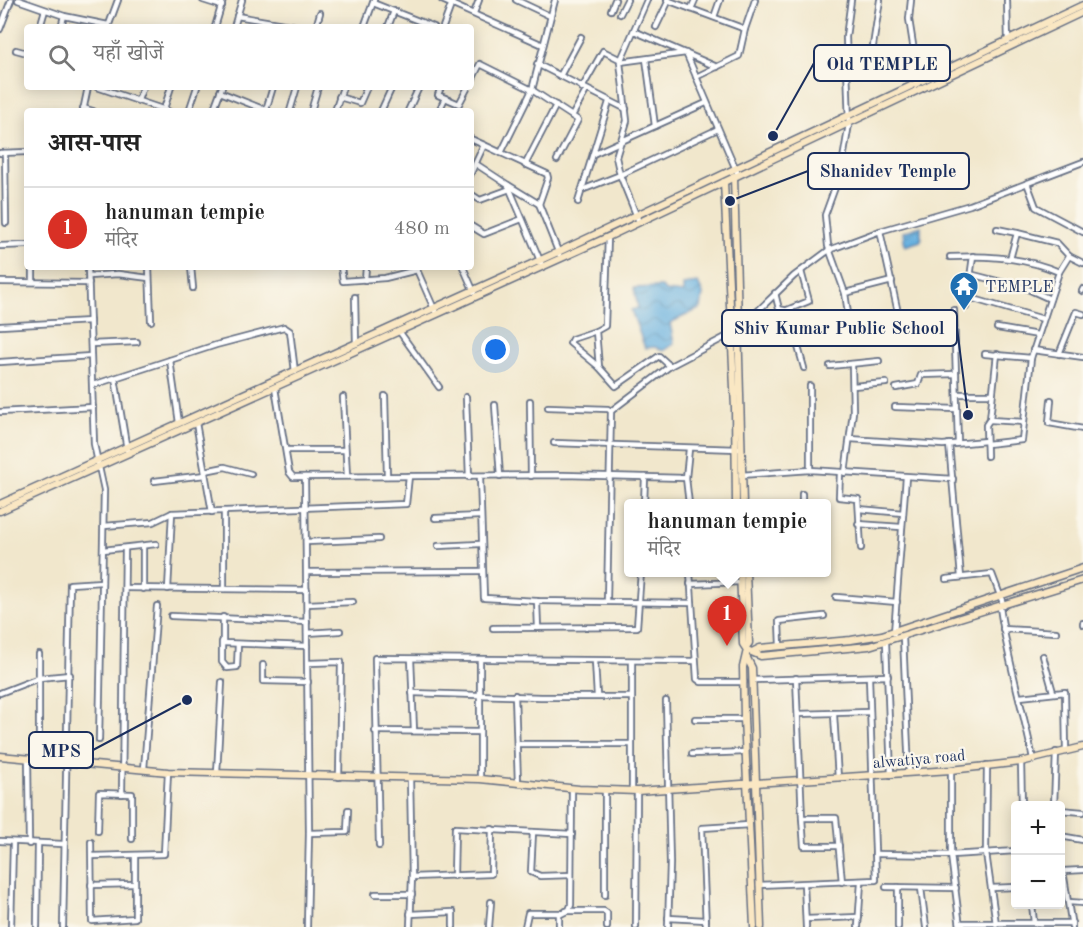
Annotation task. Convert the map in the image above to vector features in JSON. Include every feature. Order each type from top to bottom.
[{"type":"main road","points":[[560,255],[736,173],[849,124],[1083,5]]},
{"type":"main road","points":[[0,511],[180,423],[541,263],[608,237],[638,218],[724,182],[736,173],[848,115],[1083,12]]},
{"type":"main road","points":[[736,173],[735,449],[741,499]]},
{"type":"main road","points":[[724,182],[743,449],[737,499]]},
{"type":"main road","points":[[128,450],[275,388],[399,331],[435,311]]},
{"type":"main road","points":[[0,504],[100,463]]},
{"type":"main road","points":[[749,650],[851,640],[894,630],[1083,568]]},
{"type":"main road","points":[[740,577],[743,644],[761,656],[823,651],[885,642],[1083,580]]},
{"type":"main road","points":[[746,577],[749,650],[744,664],[744,718],[761,927]]},
{"type":"main road","points":[[822,642],[823,651]]},
{"type":"main road","points":[[747,658],[751,663],[752,680],[749,825],[754,927]]},
{"type":"main road","name":"alwatiya road","points":[[0,756],[168,772],[309,777],[480,779],[572,789],[634,791],[951,770],[1021,762],[1083,747]]},
{"type":"street","points":[[0,29],[11,0]]},
{"type":"street","points":[[18,0],[85,24]]},
{"type":"street","points":[[109,24],[118,0]]},
{"type":"street","points":[[205,0],[223,3],[216,24]]},
{"type":"street","points":[[235,24],[242,0]]},
{"type":"street","points":[[442,0],[452,2],[543,45]]},
{"type":"street","points":[[474,13],[479,0]]},
{"type":"street","points":[[516,0],[550,16]]},
{"type":"street","points":[[501,153],[532,90],[555,0]]},
{"type":"street","points":[[611,10],[615,0]]},
{"type":"street","points":[[620,14],[627,0]]},
{"type":"street","points":[[638,218],[620,175],[616,157],[627,121],[621,61],[648,0]]},
{"type":"street","points":[[656,27],[668,0],[745,29]]},
{"type":"street","points":[[691,9],[695,0]]},
{"type":"street","points":[[714,17],[720,0]]},
{"type":"street","points":[[696,77],[740,55],[745,29],[755,0]]},
{"type":"street","points":[[851,0],[846,37],[849,124],[841,171],[825,215],[826,236],[845,293],[851,334],[869,333]]},
{"type":"street","points":[[871,59],[880,0]]},
{"type":"street","points":[[911,0],[909,19],[919,83]]},
{"type":"street","points":[[1007,0],[1008,44]]},
{"type":"street","points":[[365,24],[374,2],[426,24]]},
{"type":"street","points":[[444,24],[452,2]]},
{"type":"street","points":[[41,24],[45,10]]},
{"type":"street","points":[[389,24],[394,11]]},
{"type":"street","points":[[317,24],[320,13]]},
{"type":"street","points":[[62,24],[64,16]]},
{"type":"street","points":[[237,16],[266,24]]},
{"type":"street","points":[[634,32],[717,67]]},
{"type":"street","points":[[560,76],[581,37]]},
{"type":"street","points":[[16,50],[24,52]]},
{"type":"street","points":[[572,116],[603,51],[621,61],[686,53]]},
{"type":"street","points":[[686,53],[736,173]]},
{"type":"street","points":[[646,59],[655,126]]},
{"type":"street","points":[[474,76],[480,64],[532,90],[578,120],[557,160]]},
{"type":"street","points":[[537,64],[626,109]]},
{"type":"street","points":[[83,108],[87,90]]},
{"type":"street","points":[[116,90],[160,108]]},
{"type":"street","points":[[138,100],[142,90]]},
{"type":"street","points":[[166,108],[170,90]]},
{"type":"street","points":[[190,108],[196,90]]},
{"type":"street","points":[[214,108],[221,90]]},
{"type":"street","points":[[223,90],[261,108]]},
{"type":"street","points":[[268,108],[272,90]]},
{"type":"street","points":[[291,108],[296,90]]},
{"type":"street","points":[[313,108],[317,90]]},
{"type":"street","points":[[335,108],[342,90]]},
{"type":"street","points":[[339,97],[360,103],[366,90]]},
{"type":"street","points":[[382,108],[391,90]]},
{"type":"street","points":[[409,108],[418,90]]},
{"type":"street","points":[[440,90],[438,95],[459,104],[466,90]]},
{"type":"street","points":[[440,108],[445,98]]},
{"type":"street","points":[[578,202],[609,102]]},
{"type":"street","points":[[593,154],[706,103]]},
{"type":"street","points":[[525,165],[556,105]]},
{"type":"street","points":[[582,190],[620,175],[718,129]]},
{"type":"street","points":[[474,140],[549,176],[539,204]]},
{"type":"street","points":[[474,168],[484,145]]},
{"type":"street","points":[[6,223],[2,153],[24,152]]},
{"type":"street","points":[[610,411],[670,366],[735,331],[775,293],[829,248],[970,205],[1083,162]]},
{"type":"street","points":[[476,164],[539,204],[560,255]]},
{"type":"street","points":[[1027,183],[1037,208],[1083,232]]},
{"type":"street","points":[[474,196],[480,200],[509,187]]},
{"type":"street","points":[[509,187],[541,263]]},
{"type":"street","points":[[474,228],[484,234],[522,219]]},
{"type":"street","points":[[997,229],[1052,241],[1069,256],[1083,263]]},
{"type":"street","points":[[880,231],[897,308]]},
{"type":"street","points":[[1010,259],[1017,233]]},
{"type":"street","points":[[608,237],[605,326],[572,339],[570,343],[599,367],[616,386],[659,356],[670,366]]},
{"type":"street","points":[[0,246],[24,245]]},
{"type":"street","points":[[966,307],[973,256]]},
{"type":"street","points":[[850,439],[950,444],[1022,441],[1033,350],[1059,272],[1069,256]]},
{"type":"street","points":[[950,257],[1010,259],[1045,266],[1059,272]]},
{"type":"street","points":[[33,270],[33,282]]},
{"type":"street","points":[[88,270],[94,444],[100,463],[104,526],[99,740]]},
{"type":"street","points":[[149,270],[150,321]]},
{"type":"street","points":[[191,270],[194,288]]},
{"type":"street","points":[[340,270],[342,281],[365,280],[412,270]]},
{"type":"street","points":[[365,280],[366,270]]},
{"type":"street","points":[[417,270],[435,311]]},
{"type":"street","points":[[464,270],[474,293]]},
{"type":"street","points":[[775,293],[779,309],[787,310],[808,301],[801,271]]},
{"type":"street","points":[[89,276],[118,274],[149,278]]},
{"type":"street","points":[[970,274],[1028,289],[1050,299]]},
{"type":"street","points":[[845,293],[892,281]]},
{"type":"street","points":[[0,282],[89,283]]},
{"type":"street","points":[[355,297],[356,344]]},
{"type":"street","points":[[968,297],[1042,319]]},
{"type":"street","points":[[787,310],[804,368]]},
{"type":"street","points":[[954,310],[958,443]]},
{"type":"street","points":[[1059,354],[1076,312],[1083,314]]},
{"type":"street","points":[[0,326],[90,321]]},
{"type":"street","points":[[93,385],[170,360],[288,327],[295,372]]},
{"type":"street","points":[[997,328],[1038,335]]},
{"type":"street","points":[[399,331],[439,387]]},
{"type":"street","points":[[596,331],[599,367]]},
{"type":"street","points":[[91,344],[137,342]]},
{"type":"street","points":[[1033,350],[1082,356]]},
{"type":"street","points":[[985,354],[1031,358]]},
{"type":"street","points":[[987,456],[986,425],[990,420],[998,354]]},
{"type":"street","points":[[0,362],[92,356]]},
{"type":"street","points":[[170,360],[180,423]]},
{"type":"street","points":[[830,366],[879,361]]},
{"type":"street","points":[[852,364],[850,439],[839,497],[858,498],[861,548]]},
{"type":"street","points":[[896,388],[918,384],[921,375],[956,374]]},
{"type":"street","points":[[115,378],[128,450]]},
{"type":"street","points":[[853,386],[886,382]]},
{"type":"street","points":[[810,386],[810,470]]},
{"type":"street","points":[[275,388],[291,476],[611,475],[686,478]]},
{"type":"street","points":[[957,394],[992,394]]},
{"type":"street","points":[[385,396],[387,476]]},
{"type":"street","points":[[343,397],[347,476]]},
{"type":"street","points":[[466,397],[469,477]]},
{"type":"street","points":[[1052,400],[1050,423],[1083,429]]},
{"type":"street","points":[[531,401],[531,476]]},
{"type":"street","points":[[495,405],[500,476]]},
{"type":"street","points":[[0,412],[93,407]]},
{"type":"street","points":[[548,407],[608,409],[610,411]]},
{"type":"street","points":[[895,407],[957,409]]},
{"type":"street","points":[[607,600],[611,475],[610,411]]},
{"type":"street","points":[[990,420],[1024,422]]},
{"type":"street","points":[[196,423],[212,512]]},
{"type":"street","points":[[554,443],[743,449]]},
{"type":"street","points":[[950,444],[961,577]]},
{"type":"street","points":[[688,499],[686,478],[690,449]]},
{"type":"street","points":[[286,450],[345,450]]},
{"type":"street","points":[[154,481],[205,473],[225,467],[251,474]]},
{"type":"street","points":[[739,475],[810,470],[953,479]]},
{"type":"street","points":[[104,526],[153,522],[171,513],[406,504],[409,476]]},
{"type":"street","points":[[305,477],[309,777],[307,927]]},
{"type":"street","points":[[480,477],[480,544],[484,598],[692,603]]},
{"type":"street","points":[[644,499],[645,477]]},
{"type":"street","points":[[894,639],[906,477]]},
{"type":"street","points":[[859,508],[903,513]]},
{"type":"street","points":[[224,511],[224,589]]},
{"type":"street","points":[[168,589],[171,513]]},
{"type":"street","points":[[435,518],[480,516]]},
{"type":"street","points":[[858,524],[901,527]]},
{"type":"street","points":[[306,543],[379,539]]},
{"type":"street","points":[[103,550],[156,544]]},
{"type":"street","points":[[438,546],[480,544]]},
{"type":"street","points":[[143,589],[144,546]]},
{"type":"street","points":[[122,794],[125,548]]},
{"type":"street","points":[[307,572],[481,571]]},
{"type":"street","points":[[946,579],[992,574],[1000,596],[1003,630],[1033,759]]},
{"type":"street","points":[[493,628],[637,627],[641,577]]},
{"type":"street","points":[[690,577],[696,677],[701,682],[744,682]]},
{"type":"street","points":[[63,927],[63,844],[70,675],[70,584],[102,582]]},
{"type":"street","points":[[690,584],[741,582]]},
{"type":"street","points":[[125,588],[307,590]]},
{"type":"street","points":[[836,597],[897,602]]},
{"type":"street","points":[[537,601],[538,628]]},
{"type":"street","points":[[307,604],[353,602]]},
{"type":"street","points":[[144,769],[157,606]]},
{"type":"street","points":[[171,616],[307,622]]},
{"type":"street","points":[[780,646],[779,621],[824,616]]},
{"type":"street","points":[[223,617],[222,662],[226,668],[237,668],[238,644]]},
{"type":"street","points":[[307,633],[340,630]]},
{"type":"street","points":[[1003,630],[1056,632]]},
{"type":"street","points":[[903,637],[909,772]]},
{"type":"street","points":[[222,642],[307,646]]},
{"type":"street","points":[[885,642],[891,774]]},
{"type":"street","points":[[39,654],[39,759]]},
{"type":"street","points":[[1043,656],[1053,692]]},
{"type":"street","points":[[379,846],[375,659],[695,661]]},
{"type":"street","points":[[411,659],[414,731]]},
{"type":"street","points":[[480,660],[480,779]]},
{"type":"street","points":[[595,661],[597,696]]},
{"type":"street","points":[[308,663],[341,662],[339,777]]},
{"type":"street","points":[[632,662],[631,744],[636,927]]},
{"type":"street","points":[[263,665],[263,681],[308,682]]},
{"type":"street","points":[[0,693],[39,678],[70,675]]},
{"type":"street","points":[[752,680],[888,676]]},
{"type":"street","points":[[759,885],[876,880],[869,677]]},
{"type":"street","points":[[796,678],[804,846],[839,846]]},
{"type":"street","points":[[217,773],[222,682]]},
{"type":"street","points":[[1020,697],[1065,692],[1066,750]]},
{"type":"street","points":[[412,693],[631,697]]},
{"type":"street","points":[[515,695],[519,783]]},
{"type":"street","points":[[666,700],[669,788],[668,927]]},
{"type":"street","points":[[798,714],[834,715],[870,712]]},
{"type":"street","points":[[834,715],[838,778]]},
{"type":"street","points":[[695,719],[744,718]]},
{"type":"street","points":[[375,731],[480,732]]},
{"type":"street","points":[[517,744],[631,744]]},
{"type":"street","points":[[692,753],[746,752]]},
{"type":"street","points":[[1054,801],[1056,752]]},
{"type":"street","points":[[28,758],[29,844]]},
{"type":"street","points":[[1021,762],[1022,801]]},
{"type":"street","points":[[987,765],[986,853],[996,924]]},
{"type":"street","points":[[951,770],[951,855],[960,925],[1072,925],[1063,871],[1083,870]]},
{"type":"street","points":[[92,856],[164,854],[168,772]]},
{"type":"street","points":[[410,778],[412,877],[410,927]]},
{"type":"street","points":[[559,927],[563,912],[571,905],[572,789]]},
{"type":"street","points":[[604,791],[605,895]]},
{"type":"street","points":[[98,831],[98,794],[133,795],[132,839]]},
{"type":"street","points":[[309,833],[347,832],[348,810]]},
{"type":"street","points":[[1065,810],[1083,812]]},
{"type":"street","points":[[802,819],[836,818],[842,882]]},
{"type":"street","points":[[706,927],[702,828],[749,825]]},
{"type":"street","points":[[454,876],[455,828],[572,834]]},
{"type":"street","points":[[412,877],[491,874],[492,829]]},
{"type":"street","points":[[533,832],[531,872],[540,876],[571,874]]},
{"type":"street","points":[[1065,837],[1083,840]]},
{"type":"street","points":[[0,841],[63,844]]},
{"type":"street","points":[[91,842],[93,921],[134,919],[135,856]]},
{"type":"street","points":[[11,927],[12,843]]},
{"type":"street","points":[[37,927],[38,844]]},
{"type":"street","points":[[875,854],[951,855],[1011,851]]},
{"type":"street","points":[[858,927],[861,882]]},
{"type":"street","points":[[91,885],[135,884]]},
{"type":"street","points":[[804,884],[806,927]]},
{"type":"street","points":[[886,887],[956,888]]},
{"type":"street","points":[[898,887],[898,927]]},
{"type":"street","points":[[991,888],[1011,887]]},
{"type":"street","points":[[921,888],[926,927]]},
{"type":"street","points":[[375,894],[412,894]]},
{"type":"street","points":[[489,927],[491,902]]},
{"type":"street","points":[[1069,902],[1083,903]]},
{"type":"street","points":[[1033,909],[1035,924]]},
{"type":"street","points":[[525,927],[528,913],[604,911],[607,913],[608,927]]},
{"type":"street","points":[[410,914],[453,912],[453,927]]},
{"type":"street","points":[[806,919],[860,917]]},
{"type":"street","points":[[668,918],[706,920]]},
{"type":"water","points":[[921,226],[921,241],[905,246],[903,232]]},
{"type":"water","points":[[698,283],[703,294],[701,308],[670,323],[674,344],[663,351],[655,347],[645,348],[631,310],[638,308],[634,288],[662,287],[665,291],[683,293],[683,285]]},
{"type":"place","name":"Old TEMPLE","points":[[773,136]]},
{"type":"place","name":"Shanidev Temple","points":[[730,201]]},
{"type":"place","name":"TEMPLE","points":[[964,312]]},
{"type":"place","name":"Shiv Kumar Public School","points":[[968,415]]},
{"type":"place","name":"hanuman tempie","points":[[727,646]]},
{"type":"place","name":"MPS","points":[[187,700]]}]
